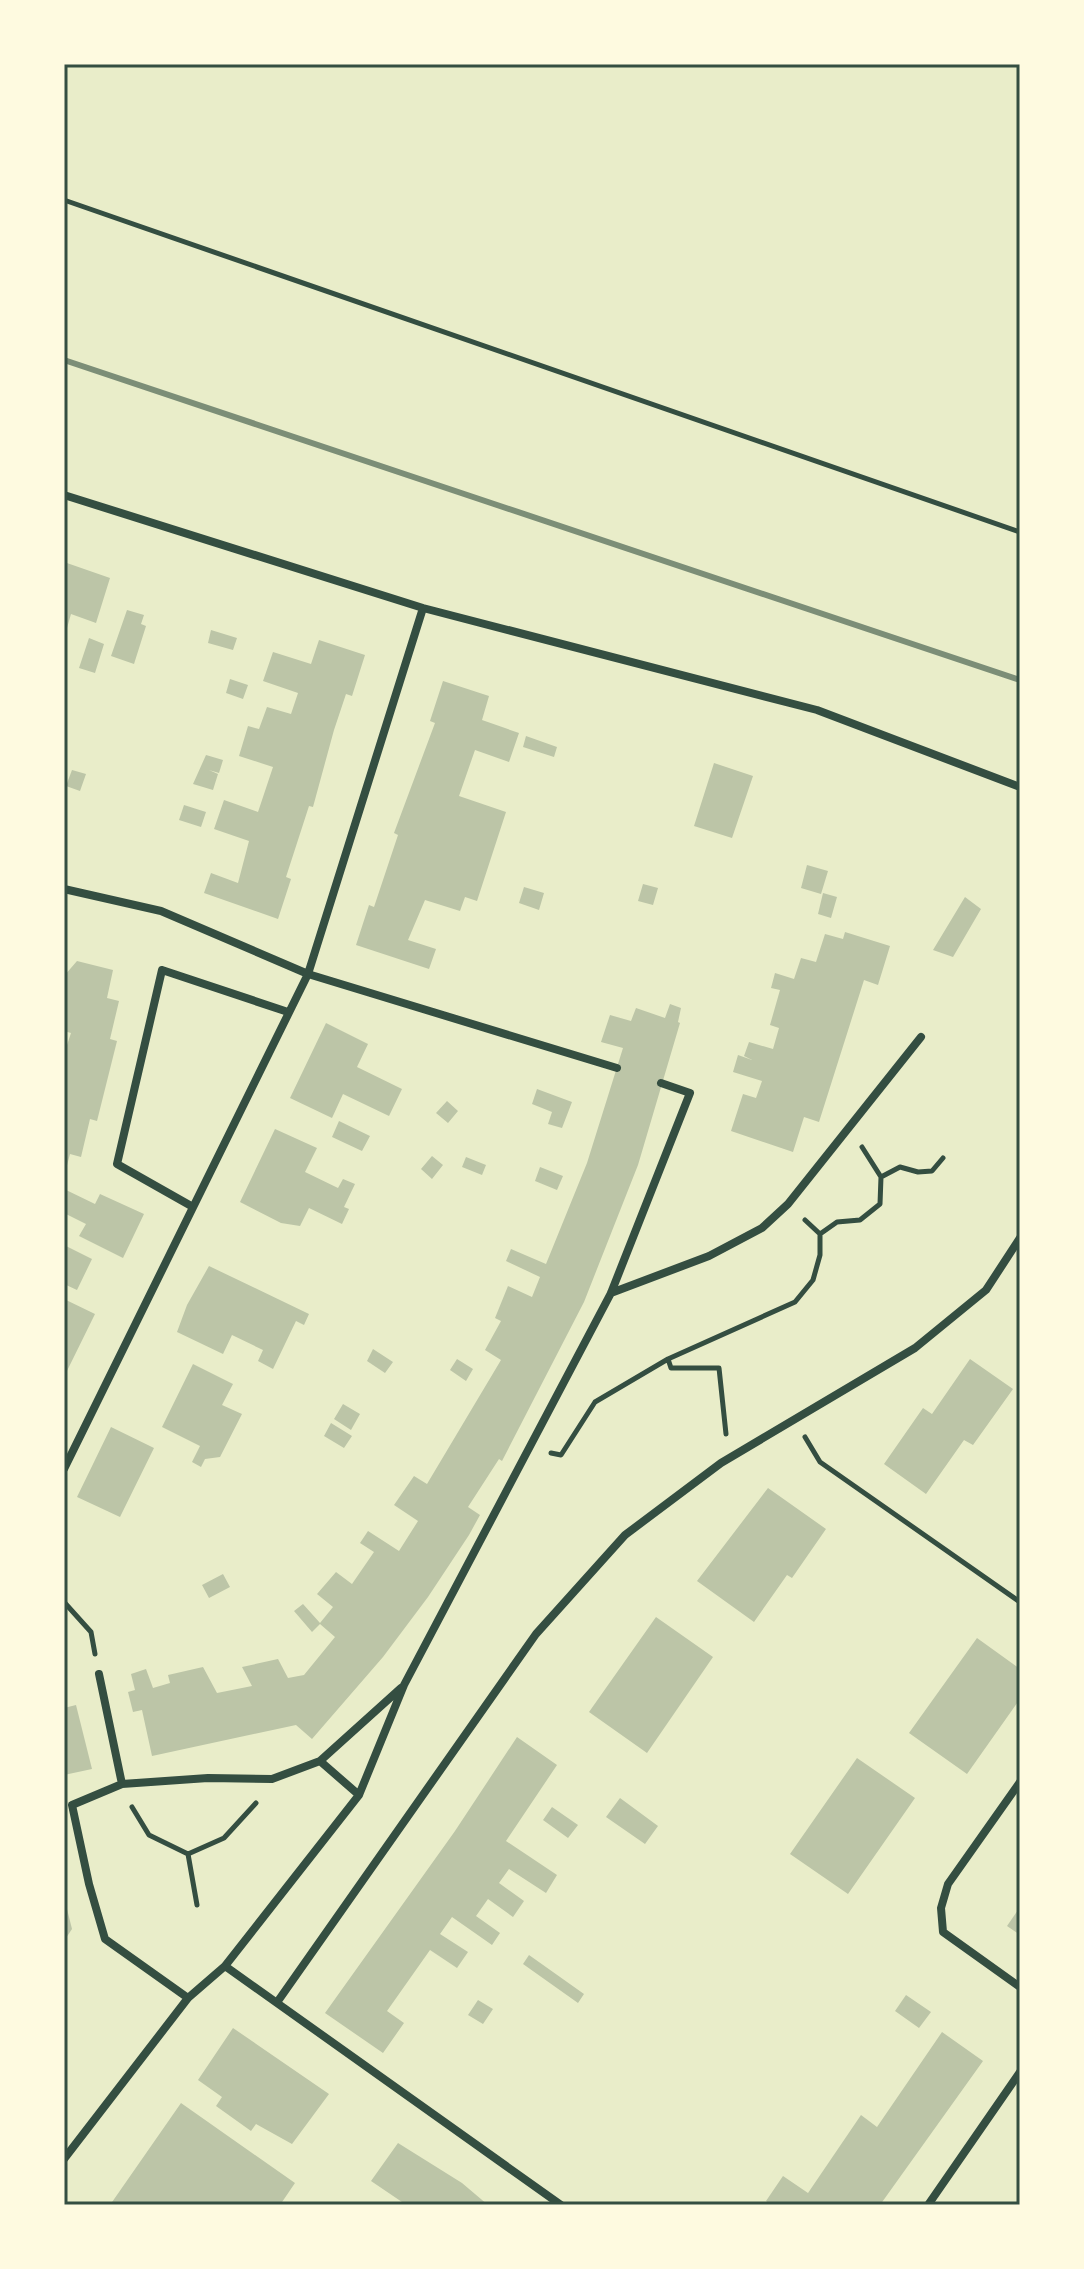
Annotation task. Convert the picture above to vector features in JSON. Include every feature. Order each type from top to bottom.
[{"type":"street","points":[[64,495],[423,608],[817,710],[1020,787]]},
{"type":"street","points":[[64,1469],[308,974],[423,608]]},
{"type":"street","points":[[64,889],[161,911],[308,974],[617,1068]]},
{"type":"street","points":[[193,1207],[117,1164],[162,970],[288,1012]]},
{"type":"street","points":[[611,1293],[709,1256],[762,1228],[788,1204],[921,1037]]},
{"type":"street","points":[[64,2159],[188,1998],[225,1966],[359,1795],[404,1685],[611,1293],[690,1093],[661,1083]]},
{"type":"street","points":[[278,2001],[536,1634],[625,1535],[721,1463],[927,1338],[986,1290],[1020,1238]]},
{"type":"street","points":[[99,1674],[122,1784]]},
{"type":"street","points":[[188,1998],[105,1939],[72,1805],[122,1784],[208,1778],[272,1779],[320,1761],[404,1685]]},
{"type":"street","points":[[320,1761],[359,1795]]},
{"type":"street","points":[[1020,1782],[948,1884],[941,1908],[943,1932],[1020,1987]]},
{"type":"street","points":[[225,1966],[561,2205]]},
{"type":"street","points":[[928,2205],[1020,2072]]},
{"type":"path","points":[[64,200],[1020,532]]},
{"type":"path","points":[[820,1234],[837,1222],[860,1220],[880,1204],[881,1177],[865,1150],[845,1129]]},
{"type":"path","points":[[881,1177],[900,1167],[932,1171],[943,1158]]},
{"type":"path","points":[[530,1447],[561,1455],[595,1402],[668,1359],[795,1302],[813,1280],[820,1255],[820,1234],[788,1204]]},
{"type":"path","points":[[668,1359],[671,1368],[719,1368],[726,1438]]},
{"type":"path","points":[[794,1419],[820,1462],[1020,1602]]},
{"type":"path","points":[[64,1602],[91,1632],[99,1674]]},
{"type":"path","points":[[122,1784],[149,1835],[188,1854],[224,1838],[249,1813],[272,1779]]},
{"type":"path","points":[[188,1854],[197,1905]]},
{"type":"building","points":[[64,562],[110,578],[96,623],[71,614],[65,635]]},
{"type":"building","points":[[127,610],[144,615],[141,624],[146,626],[134,664],[111,656]]},
{"type":"building","points":[[211,630],[237,638],[233,650],[208,643]]},
{"type":"building","points":[[89,638],[104,644],[95,673],[79,668]]},
{"type":"building","points":[[319,640],[365,655],[352,696],[346,694],[334,730],[313,807],[309,806],[286,877],[291,879],[278,919],[204,893],[211,873],[238,883],[249,841],[214,829],[224,800],[258,812],[273,767],[239,756],[248,726],[259,729],[267,707],[291,714],[298,693],[263,681],[273,652],[311,664]]},
{"type":"building","points":[[230,679],[248,685],[243,699],[226,693]]},
{"type":"building","points":[[443,681],[489,696],[482,720],[519,733],[509,762],[475,750],[459,796],[506,812],[477,901],[465,897],[460,911],[425,900],[408,940],[436,949],[429,969],[356,945],[369,905],[374,907],[398,835],[394,833],[435,723],[430,721]]},
{"type":"building","points":[[526,736],[557,747],[554,757],[523,747]]},
{"type":"building","points":[[206,755],[223,760],[219,773],[209,770],[218,774],[213,790],[193,784]]},
{"type":"building","points":[[714,763],[753,776],[732,838],[694,826]]},
{"type":"building","points":[[72,770],[86,774],[80,791],[66,786]]},
{"type":"building","points":[[184,805],[206,812],[201,827],[179,820]]},
{"type":"building","points":[[807,865],[828,871],[821,894],[801,888]]},
{"type":"building","points":[[643,884],[658,888],[653,905],[638,901]]},
{"type":"building","points":[[524,887],[544,893],[539,910],[519,903]]},
{"type":"building","points":[[823,893],[837,897],[831,918],[818,914]]},
{"type":"building","points":[[965,897],[981,909],[953,957],[933,950]]},
{"type":"building","points":[[845,932],[890,946],[878,985],[864,980],[819,1122],[804,1117],[793,1152],[731,1131],[743,1094],[756,1098],[762,1081],[733,1072],[738,1055],[752,1060],[744,1056],[749,1042],[773,1049],[779,1028],[770,1025],[780,990],[771,988],[775,973],[794,979],[801,958],[816,962],[825,934],[843,939]]},
{"type":"building","points":[[77,961],[113,970],[107,998],[119,1001],[110,1039],[117,1041],[97,1121],[90,1119],[81,1157],[70,1154],[65,1173],[64,1054],[71,1033],[64,1031],[64,976]]},
{"type":"building","points":[[670,1004],[681,1008],[680,1023],[638,1165],[584,1302],[502,1461],[499,1459],[468,1507],[480,1515],[428,1597],[383,1657],[312,1739],[296,1725],[152,1756],[142,1710],[133,1712],[128,1692],[135,1690],[131,1674],[146,1669],[153,1688],[170,1683],[168,1675],[203,1667],[217,1693],[252,1686],[242,1667],[278,1659],[288,1678],[304,1675],[335,1637],[320,1624],[312,1632],[294,1611],[303,1604],[320,1623],[333,1607],[317,1594],[336,1572],[352,1584],[374,1552],[360,1543],[368,1531],[399,1551],[418,1521],[394,1505],[414,1476],[427,1484],[501,1360],[485,1350],[501,1321],[495,1318],[508,1286],[532,1297],[540,1277],[506,1261],[511,1249],[546,1264],[587,1163],[623,1048],[601,1042],[610,1015],[631,1021],[636,1008],[665,1018]]},
{"type":"building","points":[[326,1023],[368,1044],[357,1067],[402,1089],[389,1116],[343,1094],[332,1118],[290,1098]]},
{"type":"building","points":[[537,1089],[572,1102],[562,1128],[548,1124],[552,1112],[532,1104]]},
{"type":"building","points":[[447,1101],[458,1111],[448,1123],[436,1113]]},
{"type":"building","points":[[339,1121],[370,1136],[362,1151],[332,1137]]},
{"type":"building","points":[[275,1129],[317,1148],[305,1172],[338,1188],[343,1179],[355,1184],[344,1207],[349,1209],[342,1224],[309,1208],[300,1226],[281,1223],[240,1202]]},
{"type":"building","points":[[432,1156],[443,1165],[432,1179],[421,1169]]},
{"type":"building","points":[[466,1157],[486,1165],[482,1175],[462,1167]]},
{"type":"building","points":[[540,1167],[563,1176],[557,1190],[535,1181]]},
{"type":"building","points":[[64,1189],[95,1204],[100,1194],[144,1214],[123,1258],[79,1236],[86,1224],[64,1213]]},
{"type":"building","points":[[64,1245],[92,1259],[77,1290],[64,1284]]},
{"type":"building","points":[[209,1266],[309,1314],[304,1325],[296,1321],[273,1369],[258,1361],[263,1350],[232,1335],[223,1354],[177,1332],[187,1305]]},
{"type":"building","points":[[64,1299],[95,1314],[64,1377]]},
{"type":"building","points":[[373,1349],[393,1362],[385,1373],[367,1361]]},
{"type":"building","points":[[457,1359],[473,1369],[466,1381],[450,1370]]},
{"type":"building","points":[[970,1359],[1013,1389],[973,1445],[964,1440],[926,1494],[884,1464],[923,1408],[932,1414]]},
{"type":"building","points":[[193,1364],[233,1384],[222,1405],[242,1414],[220,1457],[205,1459],[201,1467],[192,1462],[200,1446],[162,1427]]},
{"type":"building","points":[[343,1404],[360,1414],[351,1430],[334,1419]]},
{"type":"building","points":[[331,1423],[352,1436],[344,1448],[324,1436]]},
{"type":"building","points":[[111,1427],[154,1448],[120,1517],[77,1497]]},
{"type":"building","points":[[768,1488],[826,1529],[792,1578],[787,1575],[754,1622],[697,1581]]},
{"type":"building","points":[[223,1574],[230,1587],[209,1598],[202,1585]]},
{"type":"building","points":[[656,1617],[713,1657],[647,1753],[589,1712]]},
{"type":"building","points":[[977,1638],[1020,1669],[1020,1699],[967,1774],[909,1733]]},
{"type":"building","points":[[76,1705],[92,1769],[64,1775],[64,1708]]},
{"type":"building","points":[[517,1737],[557,1765],[506,1841],[557,1875],[546,1893],[509,1869],[499,1883],[524,1901],[513,1917],[488,1899],[476,1916],[500,1933],[492,1945],[452,1917],[440,1934],[468,1952],[457,1968],[430,1950],[387,2011],[404,2023],[383,2053],[325,2013],[455,1831]]},
{"type":"building","points":[[857,1758],[915,1798],[848,1894],[790,1854]]},
{"type":"building","points":[[620,1798],[658,1826],[645,1844],[606,1817]]},
{"type":"building","points":[[552,1807],[578,1825],[568,1838],[543,1820]]},
{"type":"building","points":[[64,1897],[72,1929],[64,1941]]},
{"type":"building","points":[[1020,1907],[1020,1935],[1007,1926]]},
{"type":"building","points":[[529,1955],[584,1994],[578,2003],[523,1964]]},
{"type":"building","points":[[906,1995],[931,2012],[919,2028],[895,2011]]},
{"type":"building","points":[[478,2000],[493,2009],[483,2024],[468,2015]]},
{"type":"building","points":[[233,2028],[329,2094],[292,2144],[256,2124],[251,2131],[216,2106],[222,2097],[198,2080]]},
{"type":"building","points":[[942,2032],[983,2061],[880,2205],[771,2205],[766,2201],[783,2176],[808,2193],[861,2115],[877,2127]]},
{"type":"building","points":[[181,2103],[295,2183],[280,2205],[110,2205]]},
{"type":"building","points":[[398,2143],[462,2183],[488,2205],[401,2205],[402,2202],[371,2181]]},
{"type":"railway","points":[[64,360],[1020,680]]}]
